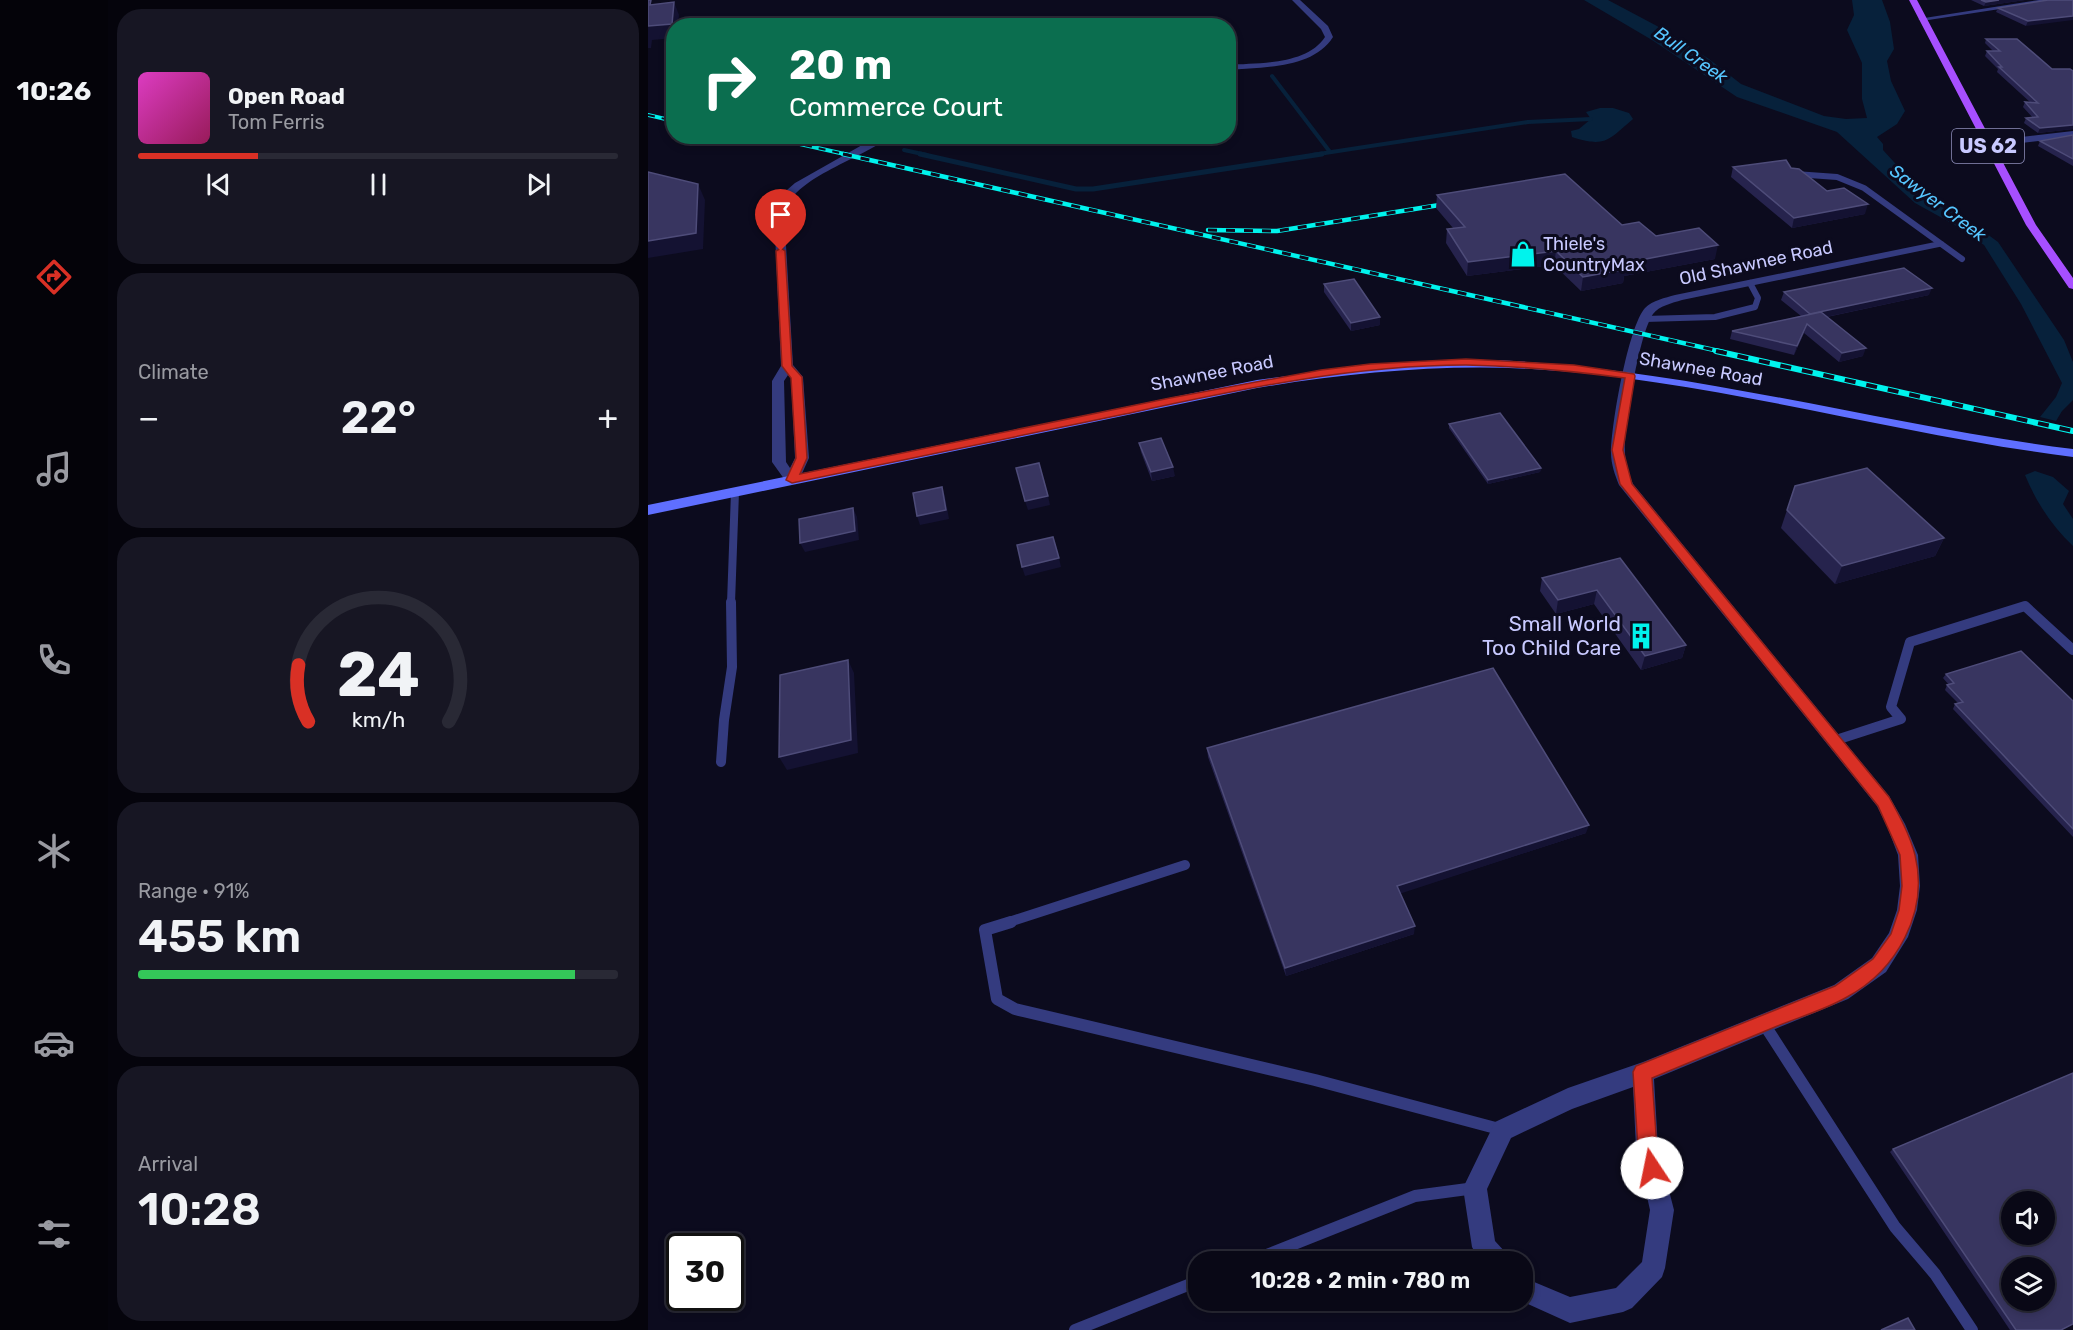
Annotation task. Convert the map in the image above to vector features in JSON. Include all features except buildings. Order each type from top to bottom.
[{"type":"main road","name":"US 62","points":[[1913,0],[2031,225],[2073,286]]},
{"type":"main road","name":"Shawnee Road","points":[[648,510],[1257,384],[1370,367],[1466,362],[1574,369],[1630,376],[1989,442],[2073,453]]},
{"type":"street","points":[[1236,67],[1303,58],[1316,53],[1324,46],[1329,37],[1325,28],[1296,0]]},
{"type":"street","points":[[1922,19],[2055,0]]},
{"type":"street","points":[[1987,144],[2073,134]]},
{"type":"street","points":[[787,366],[797,377],[802,458],[792,480],[779,462],[778,381],[787,366],[779,211],[781,203],[799,185],[872,144]]},
{"type":"street","name":"Old Shawnee Road","points":[[1645,319],[1652,308],[1662,302],[1940,244]]},
{"type":"street","points":[[1487,1251],[1484,1247],[1475,1188],[1503,1130],[1568,1099],[1642,1072],[1841,992],[1879,965],[1898,937],[1907,910],[1910,886],[1908,855],[1896,824],[1883,801],[1836,740],[1626,484],[1618,450],[1630,376],[1645,319]]},
{"type":"street","points":[[1533,1294],[1570,1310],[1623,1299],[1653,1268],[1662,1210],[1647,1148],[1642,1072]]},
{"type":"lane","points":[[1792,174],[1837,177],[1864,188],[1962,259]]},
{"type":"lane","points":[[1645,319],[1711,318],[1740,313],[1755,307],[1758,298],[1750,283]]},
{"type":"lane","points":[[721,762],[724,720],[732,667],[731,563],[735,492]]},
{"type":"lane","points":[[1836,740],[1901,719],[1891,707],[1910,642],[2025,606],[2073,650]]},
{"type":"lane","points":[[1185,865],[985,930],[997,999],[1015,1009],[1303,1077],[1503,1130]]},
{"type":"lane","points":[[1764,1024],[1895,1227],[1935,1274],[1972,1330]]},
{"type":"lane","points":[[1276,1251],[1414,1196],[1475,1188]]},
{"type":"lane","points":[[1075,1330],[1188,1285]]},
{"type":"water","points":[[1584,0],[1608,0],[1657,26],[1709,59],[1741,84],[1824,116],[1846,119],[1867,118],[1862,99],[1862,63],[1847,30],[1854,15],[1852,0],[1882,0],[1890,22],[1894,49],[1887,61],[1891,81],[1905,111],[1897,124],[1877,137],[1883,144],[1883,150],[1904,173],[1998,242],[2064,340],[2073,362],[2073,400],[2056,421],[2040,417],[2056,397],[2062,383],[2021,304],[1984,245],[1953,224],[1915,203],[1837,132],[1737,97],[1652,40]]},
{"type":"water","points":[[1600,108],[1613,108],[1629,113],[1633,119],[1612,137],[1600,142],[1572,137],[1571,131],[1579,129],[1591,119],[1586,112]]},
{"type":"water","points":[[2035,471],[2053,477],[2069,491],[2063,504],[2073,519],[2073,546],[2051,522],[2034,495],[2025,475]]},
{"type":"waterway","points":[[1272,76],[1330,152]]},
{"type":"waterway","points":[[1312,155],[1528,122],[1591,119]]},
{"type":"waterway","points":[[904,150],[927,155]]},
{"type":"waterway","points":[[920,154],[1076,189],[1093,189],[1322,154]]},
{"type":"railway","points":[[648,115],[666,119]]},
{"type":"railway","points":[[800,144],[849,155]]},
{"type":"railway","points":[[843,154],[1723,352]]},
{"type":"railway","points":[[1208,230],[1277,231],[1452,203]]},
{"type":"railway","points":[[1716,351],[2073,431]]},
{"type":"place","name":"Thiele's CountryMax","points":[[1523,254]]},
{"type":"place","name":"Small World Too Child Care","points":[[1641,636]]},
{"type":"route","points":[[781,251],[787,366],[797,377],[802,458],[792,480],[1041,427],[1321,373],[1370,367],[1466,362],[1574,369],[1630,376],[1618,450],[1621,471],[1626,484],[1836,740],[1883,801],[1896,824],[1908,855],[1910,886],[1907,910],[1898,937],[1879,965],[1841,992],[1642,1072],[1647,1148],[1652,1168]]},
{"type":"water label","name":"Bull Creek","points":[[1691,55]]},
{"type":"water label","name":"Sawyer Creek","points":[[1938,203]]}]
